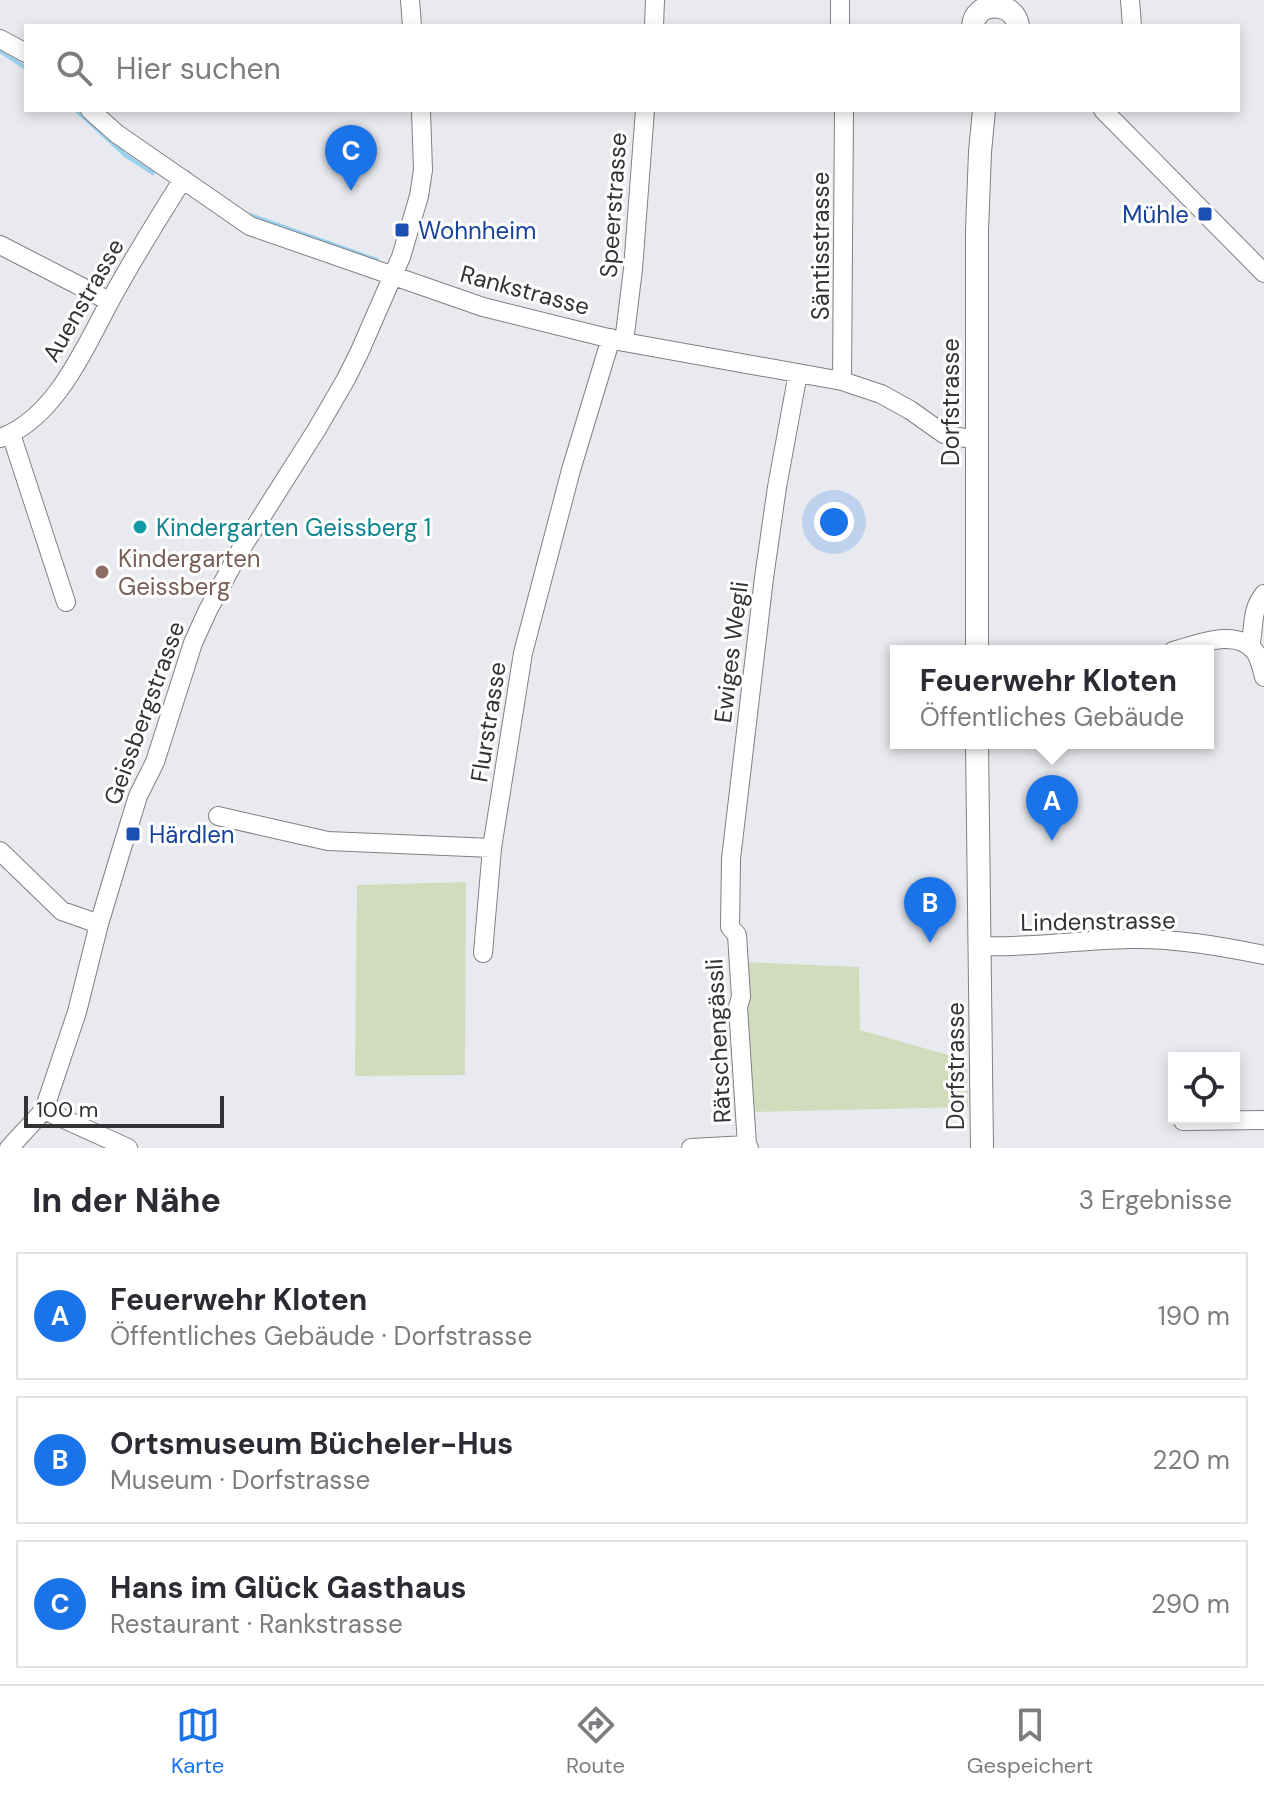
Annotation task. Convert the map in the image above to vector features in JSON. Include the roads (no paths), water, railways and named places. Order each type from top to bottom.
[{"type":"main road","points":[[973,24],[975,14],[992,2],[1013,10],[1019,24]]},
{"type":"main road","name":"Dorfstrasse","points":[[977,112],[980,152]]},
{"type":"main road","name":"Dorfstrasse","points":[[977,645],[977,231],[984,112]]},
{"type":"main road","name":"Dorfstrasse","points":[[977,749],[982,1148]]},
{"type":"street","points":[[410,0],[412,24]]},
{"type":"street","points":[[654,24],[655,0]]},
{"type":"street","points":[[840,0],[840,24]]},
{"type":"street","points":[[1130,0],[1132,24]]},
{"type":"street","points":[[0,39],[24,52]]},
{"type":"street","name":"Rankstrasse","points":[[92,112],[117,134],[250,226],[483,307],[617,340],[842,381],[881,394],[944,434],[976,440]]},
{"type":"street","name":"Geissbergstrasse","points":[[44,1110],[77,1012],[99,924],[138,796],[155,762],[193,643],[241,549],[346,379],[410,233],[423,170],[421,112]]},
{"type":"street","name":"Säntisstrasse","points":[[842,381],[844,112]]},
{"type":"street","points":[[1105,112],[1264,273]]},
{"type":"street","name":"Speerstrasse","points":[[617,340],[633,269],[644,121]]},
{"type":"street","name":"Auenstrasse","points":[[66,602],[6,436],[47,406],[73,368],[109,301],[183,179]]},
{"type":"street","points":[[0,245],[109,301]]},
{"type":"street","name":"Flurstrasse","points":[[483,953],[492,848],[523,653],[570,472],[617,340]]},
{"type":"street","name":"Ewiges Wegli","points":[[737,935],[730,927],[730,873],[741,765],[777,487],[798,373]]},
{"type":"street","points":[[1250,647],[1253,615],[1256,604],[1264,594]]},
{"type":"street","points":[[1197,645],[1226,638],[1236,639],[1255,653],[1264,677]]},
{"type":"street","points":[[218,816],[328,841],[492,848]]},
{"type":"street","points":[[0,851],[62,911],[99,924]]},
{"type":"street","name":"Rätschengässli","points":[[691,1148],[748,1147],[738,1007],[741,997],[737,935]]},
{"type":"street","name":"Lindenstrasse","points":[[981,946],[1170,940],[1264,955]]},
{"type":"street","points":[[9,1148],[44,1110],[128,1148]]},
{"type":"street","points":[[1240,1120],[1264,1120]]},
{"type":"waterway","points":[[0,51],[24,67]]},
{"type":"waterway","points":[[78,112],[125,155],[153,173]]},
{"type":"waterway","points":[[250,215],[377,260]]},
{"type":"place","name":"Hans im Glück Gasthaus","points":[[351,191]]},
{"type":"place","name":"Mühle","points":[[1205,214]]},
{"type":"place","name":"Wohnheim","points":[[402,230]]},
{"type":"place","name":"Kindergarten Geissberg 1","points":[[140,527]]},
{"type":"place","name":"Kindergarten Geissberg","points":[[102,572]]},
{"type":"place","name":"Härdlen","points":[[133,834]]},
{"type":"place","name":"Feuerwehr Kloten","points":[[1052,841]]},
{"type":"place","name":"Ortsmuseum Bücheler-Hus","points":[[930,943]]}]
